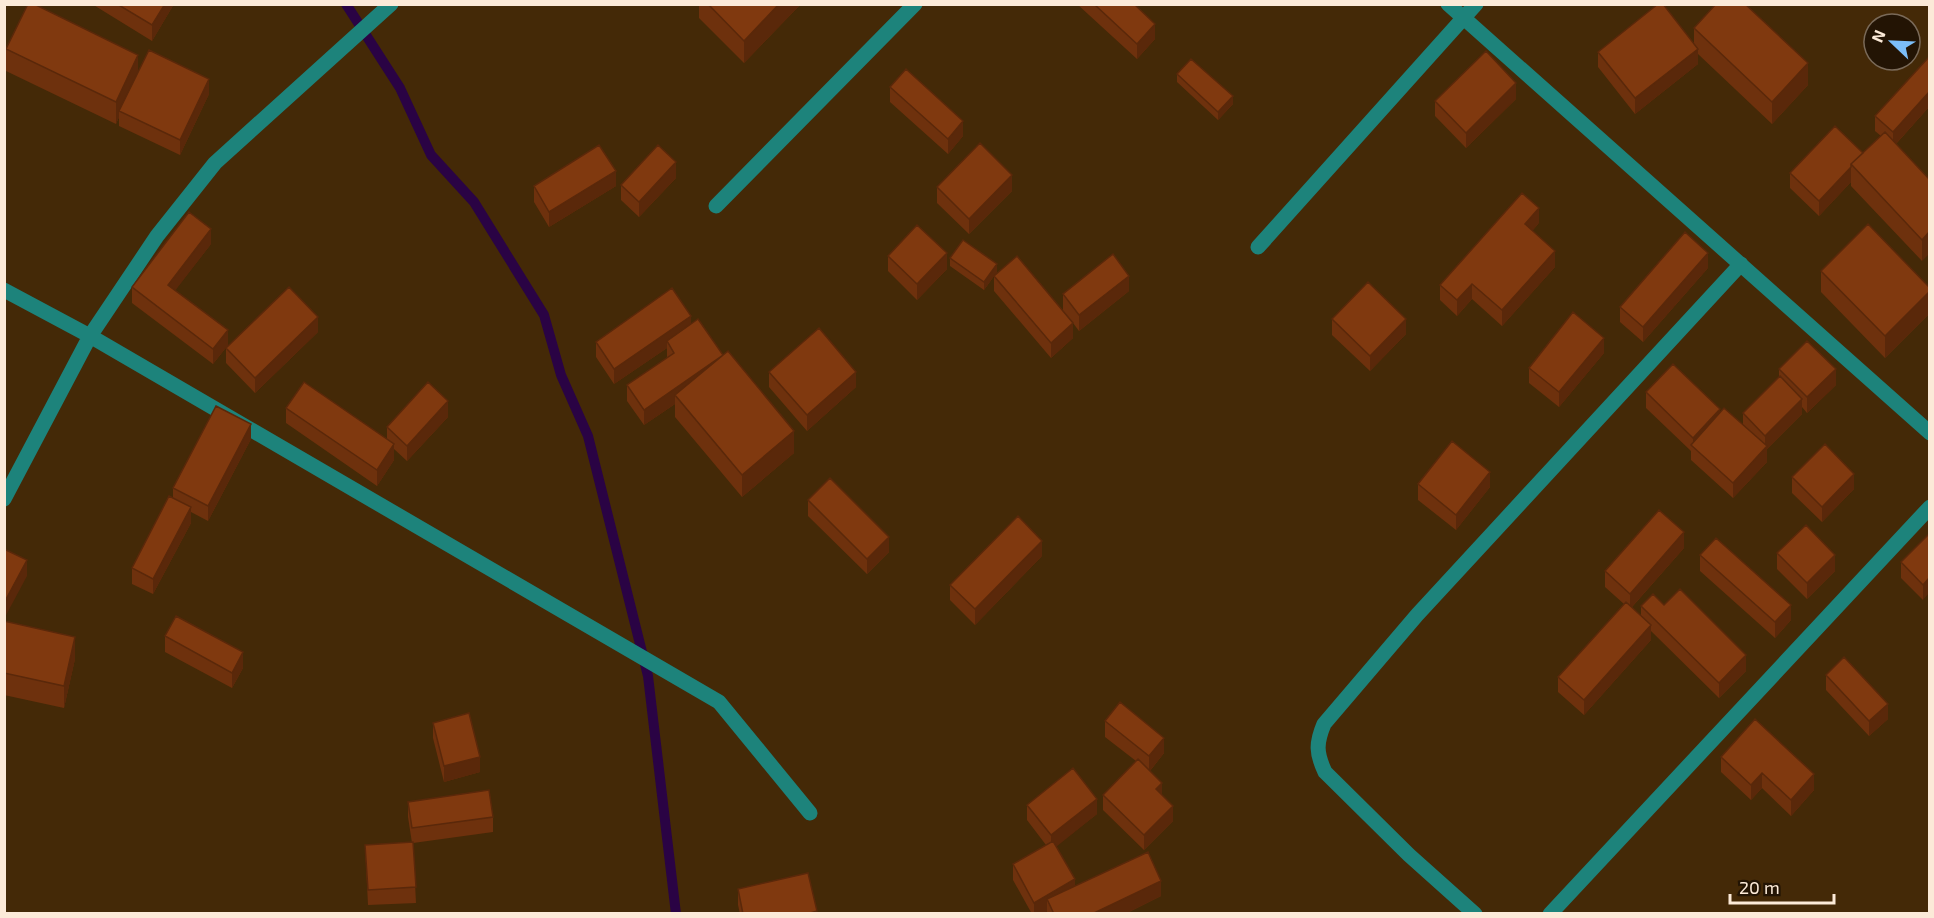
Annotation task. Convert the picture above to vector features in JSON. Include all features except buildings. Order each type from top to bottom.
[{"type":"street","points":[[4,499],[90,336],[157,236],[215,163],[391,4]]},
{"type":"street","points":[[716,206],[915,4]]},
{"type":"street","points":[[1448,4],[1929,433]]},
{"type":"street","points":[[1258,248],[1476,4]]},
{"type":"street","points":[[1475,914],[1409,855],[1325,772],[1317,755],[1316,741],[1324,723],[1417,615],[1741,264]]},
{"type":"street","points":[[4,290],[90,336],[719,702],[810,813]]},
{"type":"street","points":[[1550,914],[1929,507]]},
{"type":"waterway","points":[[346,4],[400,88],[431,155],[474,202],[544,315],[561,375],[588,436],[648,676],[676,914]]}]
